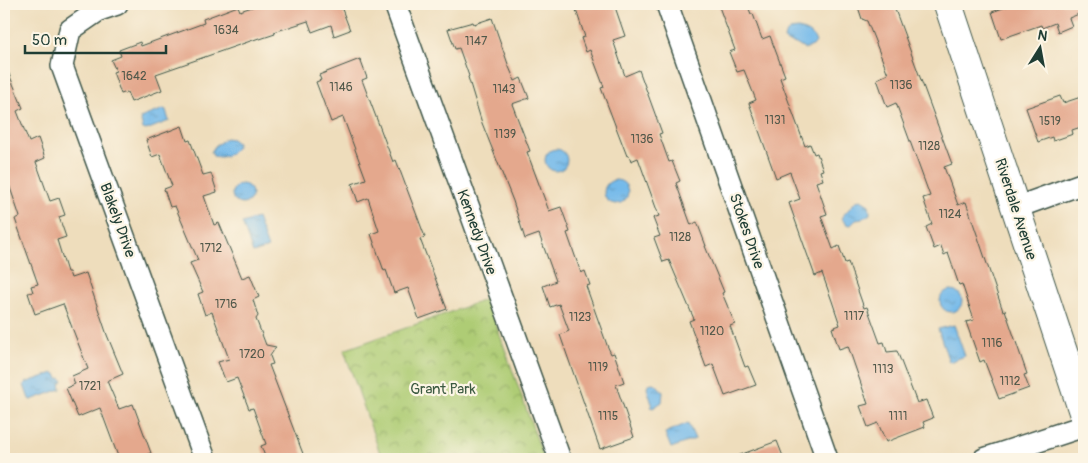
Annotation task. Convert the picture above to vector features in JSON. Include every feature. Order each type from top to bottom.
[{"type":"street","name":"Blakely Drive","points":[[118,4],[99,10],[70,30],[62,66],[205,459]]},
{"type":"street","name":"Kennedy Drive","points":[[395,4],[560,459]]},
{"type":"street","name":"Stokes Drive","points":[[667,4],[827,459]]},
{"type":"street","name":"Riverdale Avenue","points":[[948,4],[1084,415]]},
{"type":"street","points":[[1015,208],[1084,183]]},
{"type":"street","points":[[984,459],[1084,426]]},
{"type":"green space","name":"Grant Park","points":[[487,299],[544,459],[382,459],[344,350]]},
{"type":"water","points":[[798,29],[813,36],[816,42],[813,46],[804,49],[784,40],[785,34],[790,30]]},
{"type":"water","points":[[164,109],[169,121],[146,130],[143,129],[140,118]]},
{"type":"water","points":[[226,138],[232,139],[237,143],[237,147],[226,156],[213,156],[211,152],[215,146]]},
{"type":"water","points":[[556,149],[566,156],[567,160],[560,170],[556,171],[546,164],[545,160],[552,150]]},
{"type":"water","points":[[616,180],[621,181],[627,187],[627,197],[621,203],[616,204],[611,203],[605,197],[604,192],[605,187],[611,181]]},
{"type":"water","points":[[238,184],[246,184],[252,190],[252,198],[246,204],[238,204],[232,198],[232,190]]},
{"type":"water","points":[[861,200],[869,205],[870,214],[856,220],[851,225],[846,224],[841,218],[856,201]]},
{"type":"water","points":[[257,218],[268,248],[253,253],[242,223]]},
{"type":"water","points":[[951,290],[959,293],[962,301],[959,309],[951,312],[943,309],[940,301],[943,293]]},
{"type":"water","points":[[954,325],[965,356],[949,362],[938,329]]},
{"type":"water","points":[[54,373],[58,379],[61,378],[63,381],[60,383],[61,389],[31,400],[29,399],[25,383]]},
{"type":"water","points":[[653,383],[663,392],[662,402],[653,408],[650,407],[652,404],[647,388],[648,384]]},
{"type":"water","points":[[688,423],[695,439],[671,448],[665,433]]},
{"type":"building","points":[[261,4],[340,4],[350,30],[334,36],[331,25],[312,32],[308,21],[156,74],[162,90],[131,102],[127,92],[121,94],[113,72],[116,71],[111,60],[121,56],[119,50],[140,42],[141,46],[204,23],[203,19],[238,6],[240,11]]},
{"type":"building","points":[[574,4],[614,4],[625,36],[613,40],[625,76],[639,70],[662,133],[659,134],[669,162],[672,161],[680,181],[676,183],[691,225],[697,222],[735,324],[730,326],[745,367],[748,366],[756,385],[725,396],[713,364],[706,367],[689,321],[694,319],[669,260],[663,262],[654,238],[660,236],[653,218],[659,216],[638,158],[631,161],[629,155],[627,156],[601,88],[604,87],[590,50],[586,52],[581,38],[585,37]]},
{"type":"building","points":[[718,4],[747,4],[751,14],[753,14],[762,39],[770,36],[785,76],[780,78],[805,146],[810,144],[814,154],[817,153],[823,170],[820,171],[823,180],[816,182],[827,214],[821,216],[833,249],[839,246],[845,263],[848,262],[864,308],[867,307],[880,343],[884,342],[887,352],[897,351],[917,403],[926,400],[933,418],[923,422],[925,427],[886,442],[878,423],[868,427],[860,406],[868,404],[848,346],[839,349],[832,328],[840,325],[832,301],[822,273],[815,276],[789,203],[800,199],[790,172],[776,178],[749,103],[756,100],[744,70],[737,72],[729,52],[735,50]]},
{"type":"building","points":[[857,4],[893,4],[952,164],[944,167],[958,205],[966,202],[1003,311],[1005,310],[1027,374],[1024,375],[1029,388],[999,399],[984,360],[980,362],[966,322],[974,320],[962,284],[959,285],[948,253],[944,255],[941,246],[934,249],[926,227],[932,224],[923,198],[930,196],[896,103],[887,107],[877,79],[888,74],[867,21],[862,19]]},
{"type":"building","points":[[1014,4],[1084,4],[1084,12],[1069,18],[1072,26],[1058,32],[1055,23],[1042,28],[1041,25],[1001,39],[992,12]]},
{"type":"building","points":[[492,18],[515,81],[521,78],[529,98],[512,104],[530,151],[527,152],[549,211],[561,207],[570,232],[567,233],[581,273],[585,271],[590,285],[586,286],[607,345],[611,354],[614,353],[624,382],[616,385],[634,437],[600,449],[560,335],[569,331],[559,304],[550,307],[543,286],[556,281],[539,234],[525,239],[513,201],[482,123],[459,48],[455,49],[448,29]]},
{"type":"building","points":[[360,59],[367,78],[362,80],[393,162],[396,160],[425,237],[420,239],[447,309],[419,319],[408,288],[394,293],[386,270],[384,271],[371,234],[379,231],[368,198],[358,202],[352,184],[366,179],[343,117],[331,122],[316,82],[321,80],[319,75]]},
{"type":"building","points":[[4,62],[23,108],[17,111],[29,142],[38,138],[45,158],[36,162],[50,201],[59,198],[65,215],[59,217],[66,237],[57,240],[67,272],[69,272],[71,278],[86,273],[107,335],[123,374],[107,381],[119,409],[133,404],[151,453],[134,459],[119,459],[100,408],[78,417],[66,388],[75,384],[72,376],[88,369],[63,304],[35,314],[28,293],[33,292],[31,286],[38,284],[15,219],[20,217],[4,170]]},
{"type":"building","points":[[1060,96],[1063,103],[1084,96],[1084,126],[1072,130],[1073,134],[1053,141],[1052,137],[1038,142],[1026,108]]},
{"type":"building","points":[[182,126],[187,141],[190,140],[203,175],[211,173],[217,192],[204,196],[214,225],[219,223],[242,278],[250,275],[259,297],[253,300],[258,316],[256,319],[266,345],[276,347],[270,356],[273,364],[269,365],[305,459],[266,459],[261,446],[266,444],[253,408],[249,409],[237,378],[226,382],[218,362],[229,359],[212,312],[205,315],[198,294],[203,292],[190,263],[198,260],[175,206],[170,207],[164,189],[172,186],[160,154],[152,157],[146,140]]},
{"type":"building","points":[[777,441],[784,459],[732,459],[732,458]]}]
